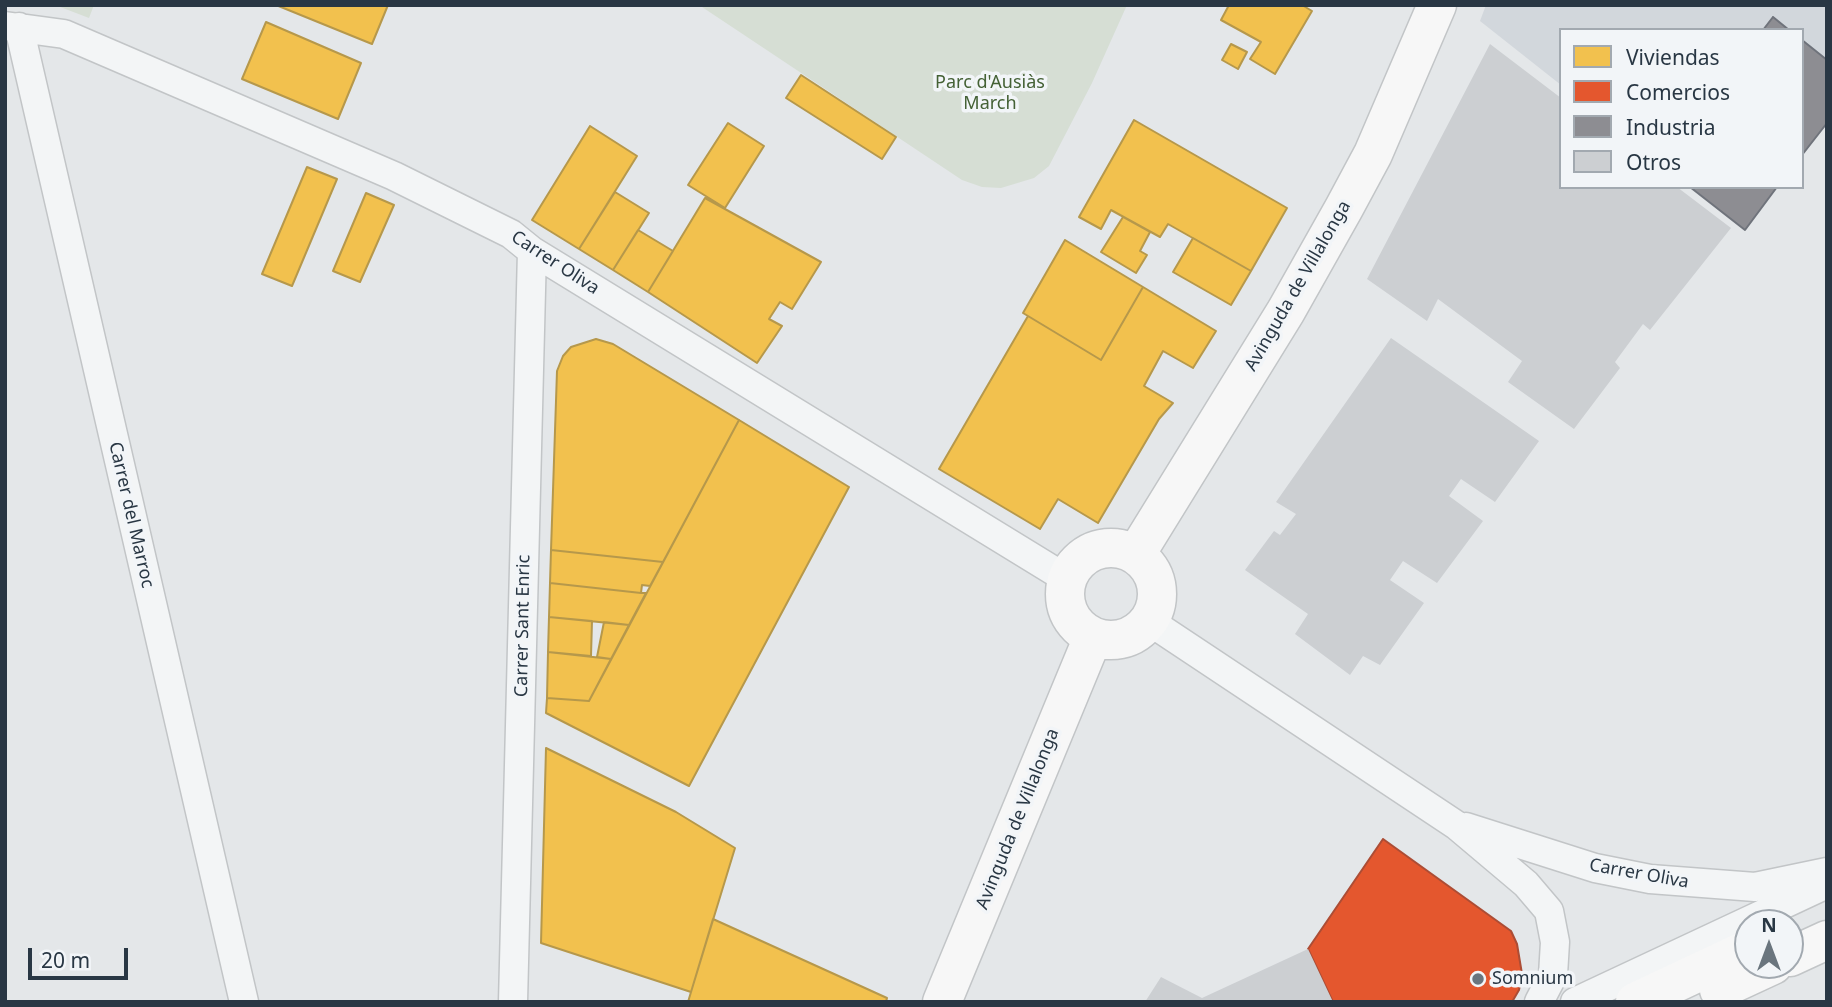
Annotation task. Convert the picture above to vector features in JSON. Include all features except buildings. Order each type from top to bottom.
[{"type":"street","name":"Avinguda de Villalonga","points":[[1136,554],[1286,311],[1338,219],[1373,155],[1437,5]]},
{"type":"street","name":"Carrer Oliva","points":[[12,27],[64,34],[406,182],[511,234],[532,251],[1067,579]]},
{"type":"street","name":"Carrer del Marroc","points":[[12,27],[244,1002]]},
{"type":"street","name":"Carrer Sant Enric","points":[[513,1002],[532,251]]},
{"type":"street","points":[[1105,547],[1122,548],[1136,554],[1147,563],[1158,588],[1158,601],[1149,621],[1134,634],[1121,639],[1093,637],[1071,618],[1066,604],[1067,579],[1077,562],[1090,552],[1105,547]]},
{"type":"street","name":"Carrer Oliva","points":[[1149,621],[1456,825],[1526,884],[1549,911],[1555,942],[1553,975],[1539,1002]]},
{"type":"street","name":"Avinguda de Villalonga","points":[[942,1002],[1093,637]]},
{"type":"street","name":"Carrer Oliva","points":[[1456,825],[1595,868],[1650,879],[1755,887],[1827,872]]},
{"type":"street","points":[[1575,1002],[1827,884]]},
{"type":"street","points":[[1804,923],[1827,912]]},
{"type":"street","points":[[1804,951],[1827,940]]},
{"type":"street","points":[[1635,1002],[1734,956]]},
{"type":"street","points":[[1695,1002],[1743,979]]},
{"type":"shaded area","points":[[1486,5],[1827,5],[1827,60],[1804,42],[1804,28],[1787,28],[1773,17],[1765,28],[1559,28],[1559,83],[1480,21]]},
{"type":"green space","points":[[55,5],[94,5],[89,18]]},
{"type":"green space","name":"Parc d'Ausiàs March","points":[[699,5],[1127,5],[1092,83],[1049,166],[1034,178],[1001,188],[982,187],[962,180]]},
{"type":"place","name":"Somnium","points":[[1478,979]]}]
